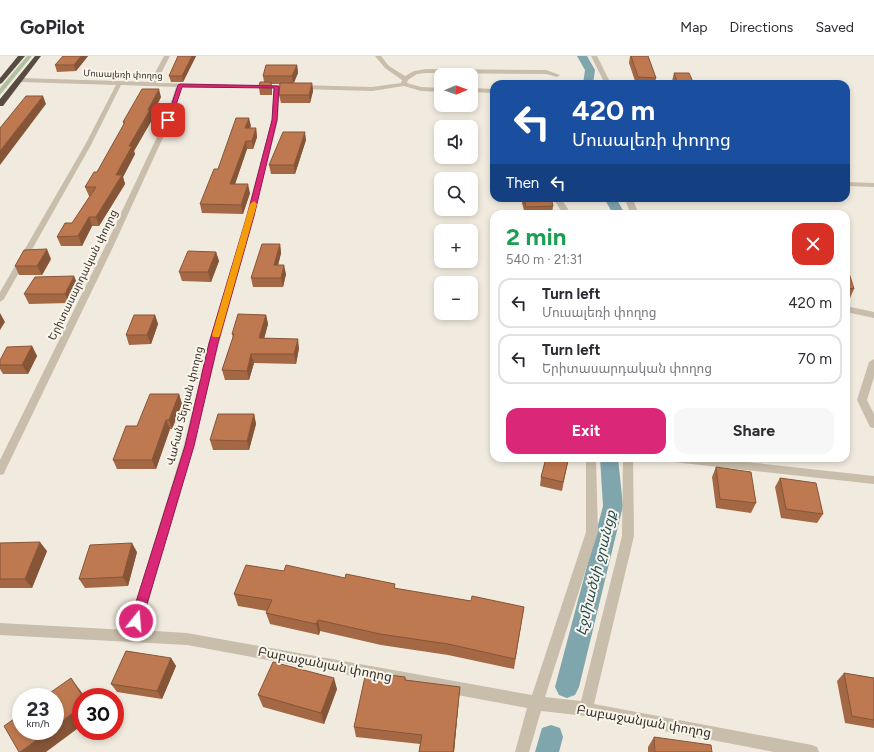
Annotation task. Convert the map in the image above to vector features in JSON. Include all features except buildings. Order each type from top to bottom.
[{"type":"highway","points":[[0,82],[22,56]]},
{"type":"highway","points":[[0,104],[38,56]]},
{"type":"street","points":[[153,83],[166,56]]},
{"type":"street","points":[[378,56],[387,67],[405,81],[421,89],[434,90]]},
{"type":"street","points":[[594,56],[606,80]]},
{"type":"street","points":[[293,87],[372,89],[405,81],[416,72],[426,71],[546,72],[557,74]]},
{"type":"street","name":"Մուսալեռի փողոց","points":[[20,80],[281,87]]},
{"type":"street","points":[[0,300],[88,145],[120,82]]},
{"type":"street","name":"Երիտասարդական փողոց","points":[[0,471],[109,247],[168,120],[180,85]]},
{"type":"street","name":"Վահան Տերյան փողոց","points":[[132,635],[189,446],[214,343],[250,216],[281,87]]},
{"type":"street","points":[[478,90],[490,91]]},
{"type":"street","points":[[850,184],[874,185]]},
{"type":"street","points":[[850,310],[874,315]]},
{"type":"street","points":[[874,362],[862,400],[874,424]]},
{"type":"street","points":[[522,752],[536,704],[592,532],[590,462]]},
{"type":"street","points":[[586,709],[628,536],[628,462]]},
{"type":"street","points":[[710,462],[874,480]]},
{"type":"street","name":"Բաբաջանյան փողոց","points":[[0,629],[187,639],[536,704],[586,709],[812,752]]},
{"type":"green space","points":[[27,56],[32,56],[0,95],[0,88]]},
{"type":"waterway","name":"Էջմիածնի ջրանցք","points":[[582,56],[590,70],[589,80]]},
{"type":"waterway","name":"Էջմիածնի ջրանցք","points":[[612,202],[617,210]]},
{"type":"waterway","name":"Էջմիածնի ջրանցք","points":[[567,687],[613,506],[609,462]]},
{"type":"waterway","name":"Էջմիածնի ջրանցք","points":[[547,752],[551,737]]},
{"type":"slow traffic","points":[[216,335],[254,204]]},
{"type":"route","points":[[136,621],[189,446],[214,343],[250,216],[274,120],[277,87],[180,85],[168,120]]}]
